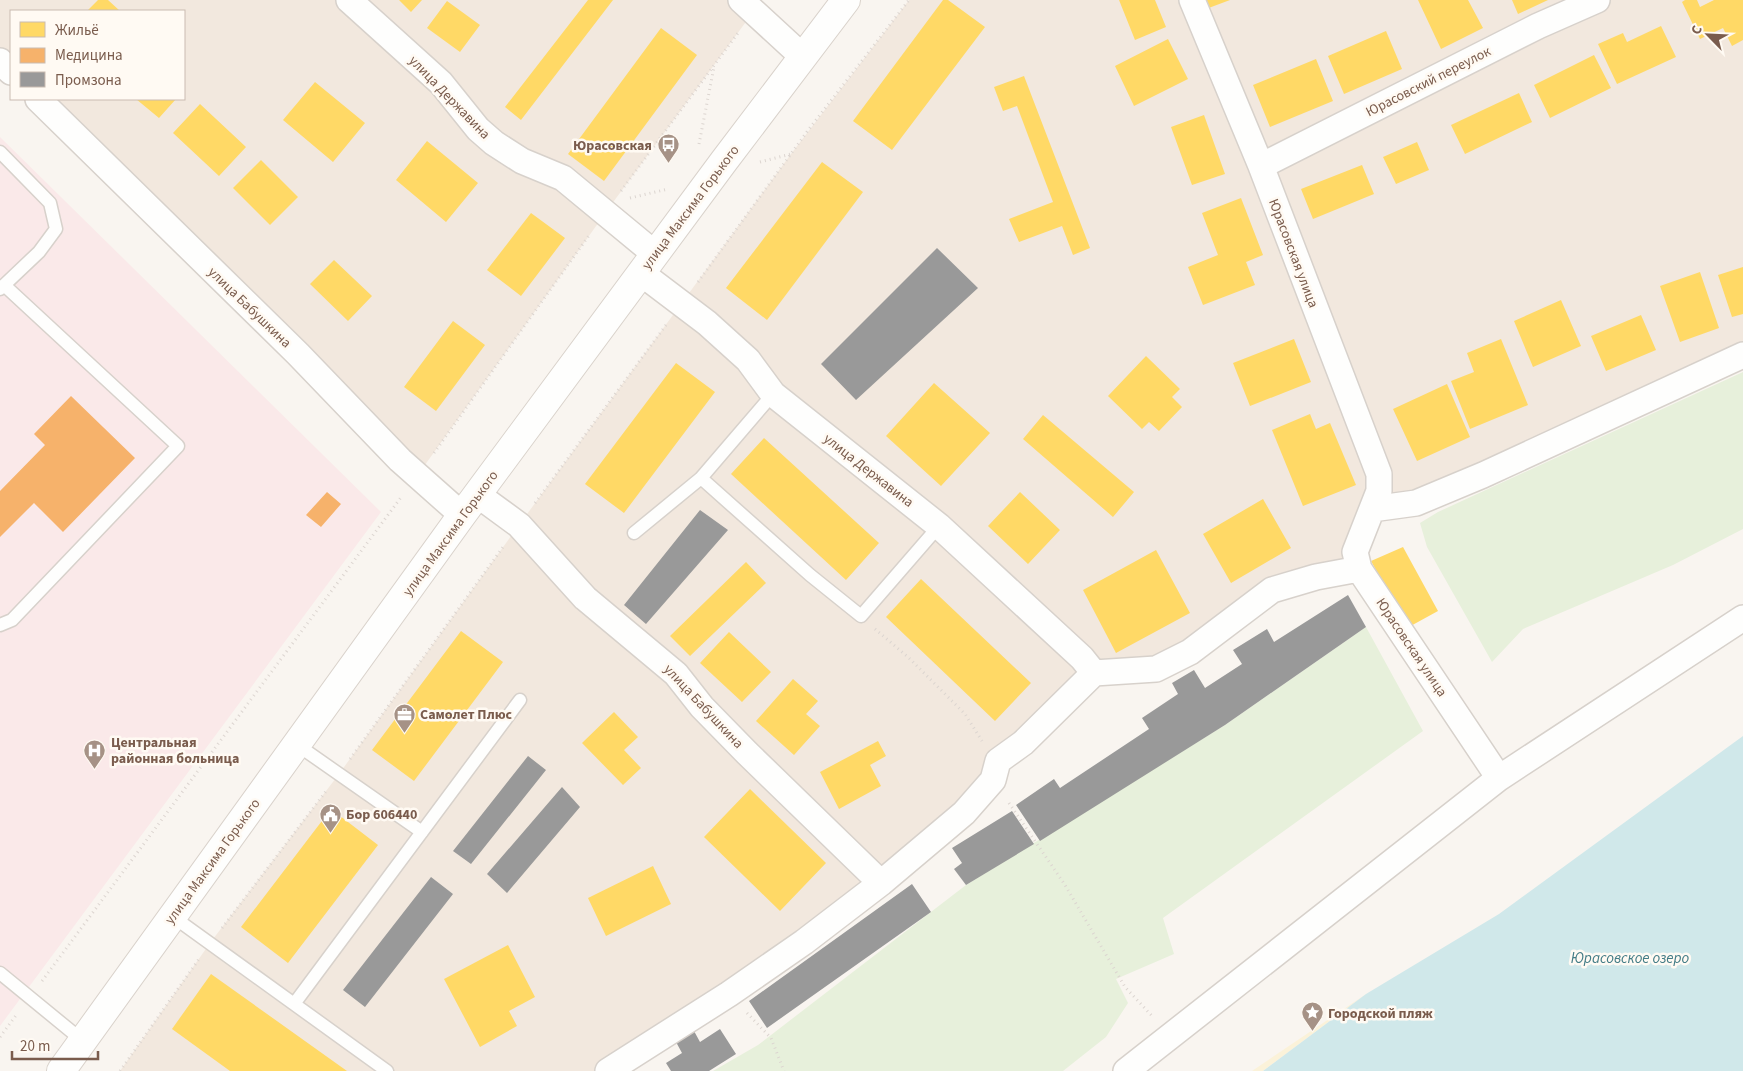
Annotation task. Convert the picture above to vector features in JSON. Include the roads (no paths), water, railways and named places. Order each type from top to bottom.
[{"type":"main road","name":"улица Максима Горького","points":[[65,1070],[83,1041],[172,916],[470,505],[648,263],[846,0]]},
{"type":"street","name":"улица Державина","points":[[350,0],[441,83],[483,134],[494,143],[522,160],[563,178],[610,207],[648,263],[682,304],[707,323],[748,360],[772,394],[939,526],[1082,658],[1094,673]]},
{"type":"street","name":"Юрасовская улица","points":[[1192,0],[1261,166],[1379,474],[1379,491],[1355,552],[1359,569],[1499,778]]},
{"type":"street","name":"Юрасовский переулок","points":[[1261,166],[1538,26],[1597,0]]},
{"type":"street","points":[[747,6],[803,57]]},
{"type":"street","points":[[0,61],[10,71]]},
{"type":"street","name":"улица Бабушкина","points":[[39,100],[291,347],[417,476],[470,505],[519,525],[585,598],[676,674],[702,707],[740,746],[881,883]]},
{"type":"street","points":[[1372,509],[1416,503],[1475,478],[1743,355]]},
{"type":"street","points":[[608,1071],[729,994],[804,942],[881,883],[964,813],[996,770],[1094,673],[1156,669],[1190,652],[1272,590],[1359,569]]},
{"type":"street","points":[[1126,1071],[1499,778],[1743,618]]},
{"type":"lane","points":[[0,152],[50,203],[56,229],[40,252],[2,287],[178,446],[12,620],[0,625]]},
{"type":"lane","points":[[634,533],[701,478],[772,394]]},
{"type":"lane","points":[[701,478],[810,575],[861,616],[939,526]]},
{"type":"lane","points":[[294,1004],[520,700]]},
{"type":"lane","points":[[296,744],[422,832]]},
{"type":"lane","points":[[172,916],[387,1071]]},
{"type":"lane","points":[[0,972],[83,1041]]},
{"type":"water","name":"Юрасовское озеро","points":[[1743,736],[1743,1071],[1263,1071],[1366,994],[1499,914]]},
{"type":"place","name":"Юрасовская","points":[[668,164]]},
{"type":"place","name":"Самолет Плюс","points":[[404,733]]},
{"type":"place","name":"Центральная районная больница","points":[[95,769]]},
{"type":"place","name":"Бор 606440","points":[[330,833]]},
{"type":"place","name":"Городской пляж","points":[[1312,1032]]}]
